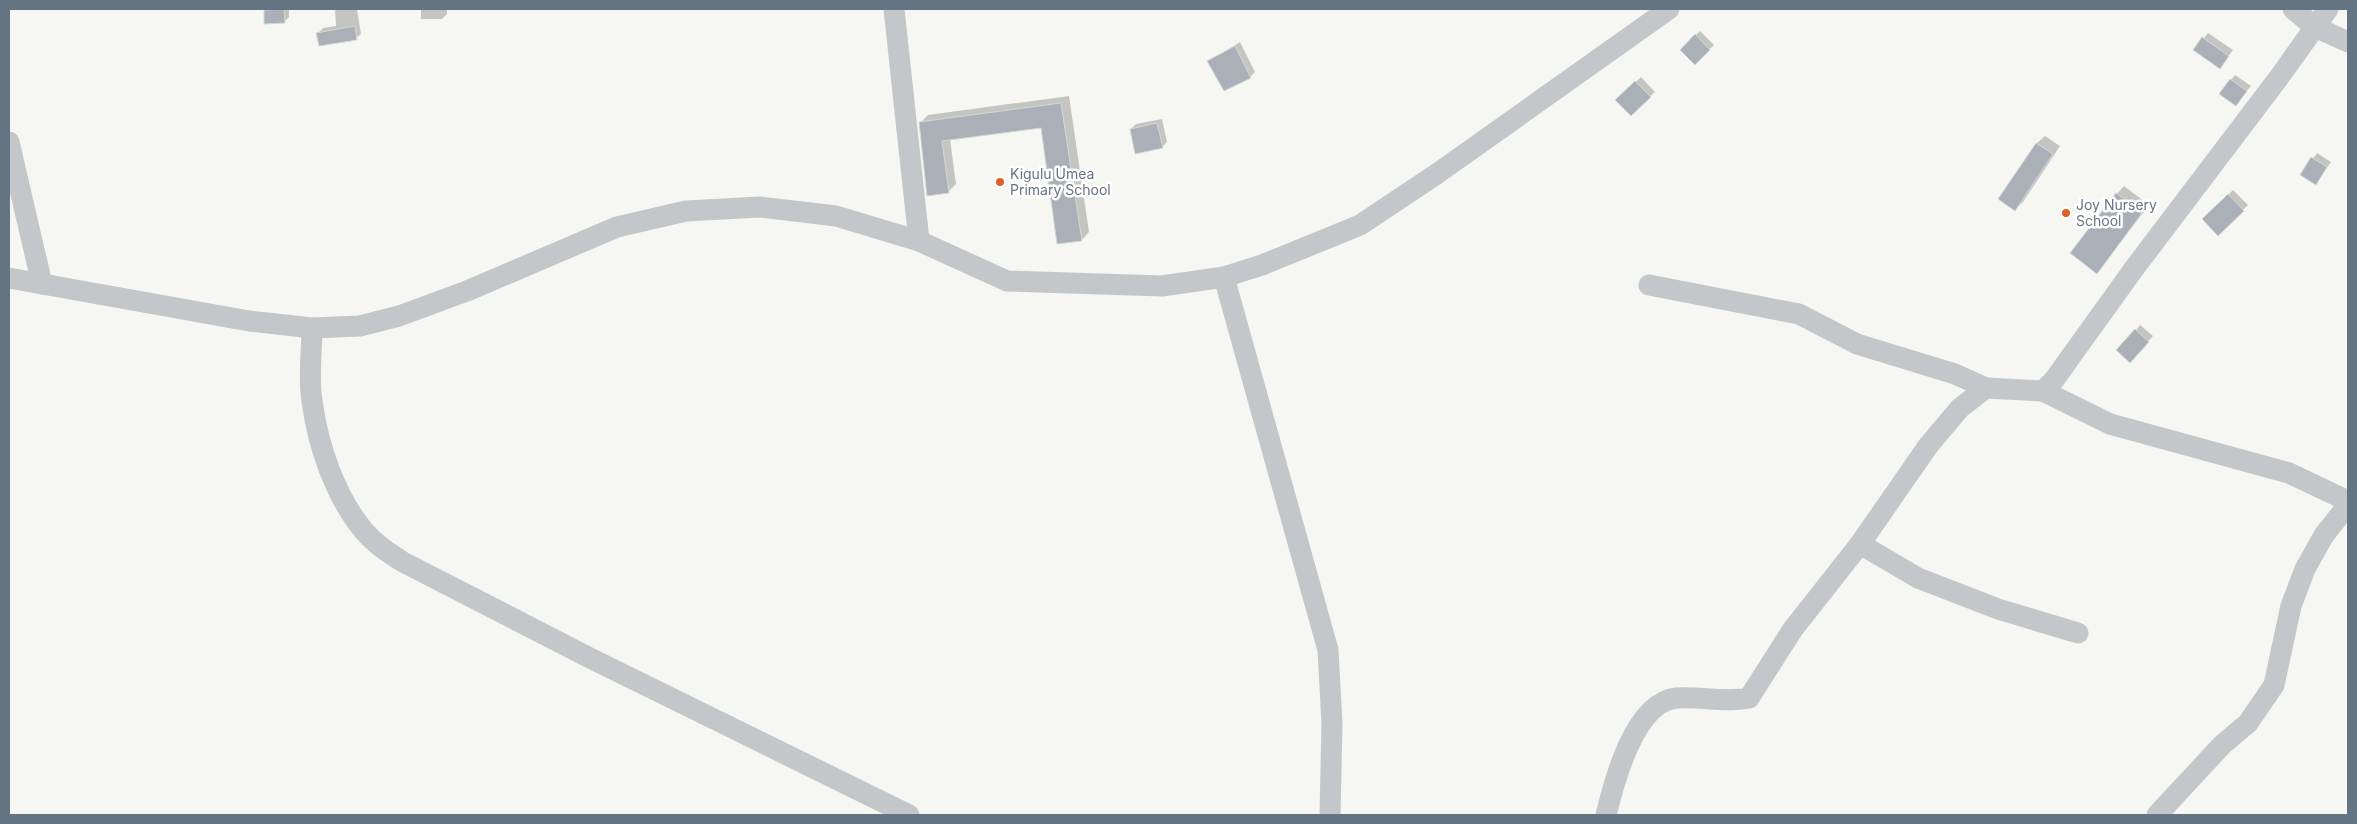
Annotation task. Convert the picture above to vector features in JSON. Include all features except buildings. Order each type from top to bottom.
[{"type":"street","points":[[894,9],[919,241]]},
{"type":"street","points":[[9,278],[249,321],[312,328],[360,326],[399,316],[467,291],[617,226],[686,210],[760,207],[836,216],[919,241],[1008,281],[1162,286],[1224,277],[1262,265],[1360,225],[1438,173],[1669,9]]},
{"type":"street","points":[[2293,9],[2315,27],[2348,42]]},
{"type":"street","points":[[2043,391],[2079,348],[2133,270],[2328,9]]},
{"type":"street","points":[[9,142],[42,284]]},
{"type":"street","points":[[1224,277],[1328,650],[1332,724],[1330,815]]},
{"type":"street","points":[[1649,285],[1799,314],[1857,344],[1955,374],[1986,388],[2043,391],[2110,424],[2289,473],[2348,503],[2324,536],[2305,569],[2291,606],[2274,685],[2248,723],[2222,745],[2157,815]]},
{"type":"street","points":[[312,328],[311,400],[323,448],[342,500],[364,531],[377,544],[403,562],[592,659],[909,815]]},
{"type":"street","points":[[1606,815],[1618,768],[1646,718],[1660,704],[1675,698],[1734,701],[1749,698],[1793,629],[1860,544],[1928,446],[1960,408],[1986,388]]},
{"type":"street","points":[[1860,544],[1918,578],[1998,609],[2078,632]]},
{"type":"place","name":"Kigulu Umea Primary School","points":[[1000,182]]},
{"type":"place","name":"Joy Nursery School","points":[[2066,213]]}]
